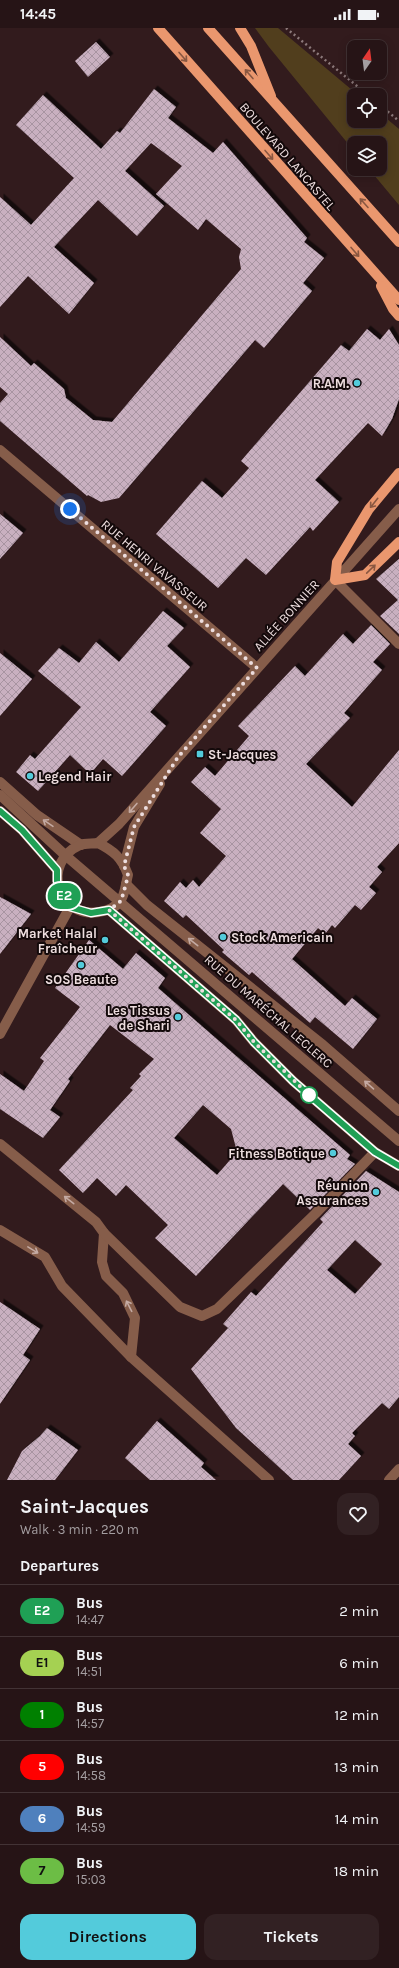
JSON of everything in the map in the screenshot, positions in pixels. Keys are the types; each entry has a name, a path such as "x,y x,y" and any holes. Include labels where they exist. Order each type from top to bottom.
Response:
{"main road":[{"name":"BOULEVARD LANCASTEL","path":"158,28 374,274 399,300"},
{"path":"208,28 274,104 399,242"},
{"path":"240,28 251,46 274,104"},
{"path":"374,274 393,309 399,316"},
{"path":"399,473 369,509 337,562 335,580 365,575 399,542"}],"street":[{"name":"RUE HENRI VAVASSEUR","path":"0,450 257,668"},
{"name":"ALLÉE BONNIER","path":"98,843 119,824 399,509"},
{"path":"335,580 399,644"},
{"name":"ALLÉE BONNIER","path":"124,866 134,827 178,757"},
{"path":"0,782 37,815 81,845"},
{"name":"RUE DU MARÉCHAL LECLERC","path":"0,795 65,855 121,901 399,1140"},
{"path":"0,811 22,830 57,870"},
{"path":"98,843 112,850 119,856 128,875 121,901 109,910 91,913 70,907 60,891 57,881 57,870 65,855 81,845 98,843"},
{"name":"RUE DU MARÉCHAL LECLERC","path":"126,884 147,905 323,1045 399,1111"},
{"path":"0,1034 70,907"},
{"path":"109,910 236,1020 254,1042 293,1081 375,1152 399,1166"},
{"path":"0,1144 96,1222 104,1233 180,1307 202,1316 217,1309 315,1214 375,1152"},
{"path":"0,1230 45,1257 62,1286 131,1357 269,1480"},
{"path":"104,1233 102,1262 106,1276 123,1293 135,1318 131,1357"},
{"path":"389,1480 399,1469"}],"path":[{"path":"286,28 359,88"},
{"path":"387,111 399,121"}],"shaded area":[{"path":"255,28 278,28 350,88 347,88 347,128 387,128 387,119 399,129 399,205 375,176 387,176 387,136 347,136 347,142"}],"building":[{"path":"96,42 110,57 88,77 75,61"},
{"path":"154,89 176,107 168,118 213,153 223,142 307,238 304,242 324,258 303,283 312,291 264,348 255,340 119,498 101,502 88,495 87,496 0,421 0,403 8,394 0,387 0,337 31,366 34,363 64,389 66,398 93,420 112,422 241,269 239,257 241,249 206,219 198,230 156,194 182,166 151,143 125,171 164,206 137,236 98,200 54,247 94,283 69,314 28,276 0,307 0,197 31,225 74,178 16,125 43,95 101,149 117,131 120,133"},
{"path":"367,329 380,340 389,329 399,345 399,399 392,419 382,436 368,423 315,480 339,502 313,531 310,527 266,575 246,558 218,588 156,534 202,481 222,498 249,468 241,461 341,345 349,351"},
{"path":"0,514 23,533 0,559"},
{"path":"399,559 399,634 380,616 398,600 376,579"},
{"path":"163,611 184,628 167,646 190,667 150,712 166,726 122,776 103,759 90,774 70,755 38,791 16,772 30,755 35,759 81,707 38,671 59,648 79,663 96,642 119,662"},
{"path":"371,625 390,644 373,662 382,670 344,713 350,718 306,764 352,807 399,750 399,843 377,867 382,872 369,887 376,893 361,910 355,905 335,928 332,925 325,934 318,928 292,959 345,1006 352,998 377,1019 353,1049 315,1017 310,1023 252,972 249,975 222,952 224,950 186,915 183,918 164,901 180,882 186,888 193,880 199,887 226,856 200,833 221,809 191,782 205,767 215,776 249,736 238,726 295,666 305,676 343,634 353,644"},
{"path":"0,653 32,679 0,716"},
{"path":"0,897 31,914 0,954"},
{"path":"89,940 123,969 136,953 165,978 158,988 350,1155 347,1159 355,1164 310,1210 283,1184 196,1276 155,1238 168,1225 126,1185 116,1196 97,1178 83,1193 59,1170 133,1090 130,1088 141,1076 139,1074 154,1059 110,1025 68,1079 70,1081 50,1110 60,1117 43,1138 0,1109 0,1074 24,1091 44,1061 40,1058 80,1007 55,988","holes":["203,1105 231,1129 237,1152 217,1175 174,1138"]},
{"path":"366,1171 399,1192 399,1397 389,1409 382,1403 352,1433 355,1436 348,1444 361,1456 339,1480 293,1480 236,1428 191,1369 228,1328 223,1324 251,1292 256,1296 323,1222 320,1219","holes":["355,1240 382,1264 355,1294 327,1270"]},
{"path":"0,1302 40,1329 23,1355 30,1360 0,1404"},
{"path":"157,1421 204,1463 201,1467 216,1480 150,1480 125,1458"},
{"path":"47,1428 78,1450 55,1480 7,1480 22,1451"}],"bus line":[{"name":"E2","path":"0,811 22,830 57,870 57,881 60,891 70,907 91,913 109,910 236,1020 254,1042 293,1081 375,1152 399,1166"}],"place":[{"name":"R.A.M.","path":"357,383"},
{"name":"St-Jacques","path":"200,754"},
{"name":"Legend Hair","path":"30,776"},
{"name":"Stock Americain","path":"223,937"},
{"name":"Market Halal Fraîcheur","path":"105,940"},
{"name":"SOS Beaute","path":"81,965"},
{"name":"Les Tissus de Shari","path":"178,1017"},
{"name":"Fitness Botique","path":"333,1153"},
{"name":"Réunion Assurances","path":"376,1192"}],"route":[{"path":"70,509 257,668 178,757 134,827 124,866 128,875 121,901 109,910 236,1020 254,1042 309,1095"}]}
